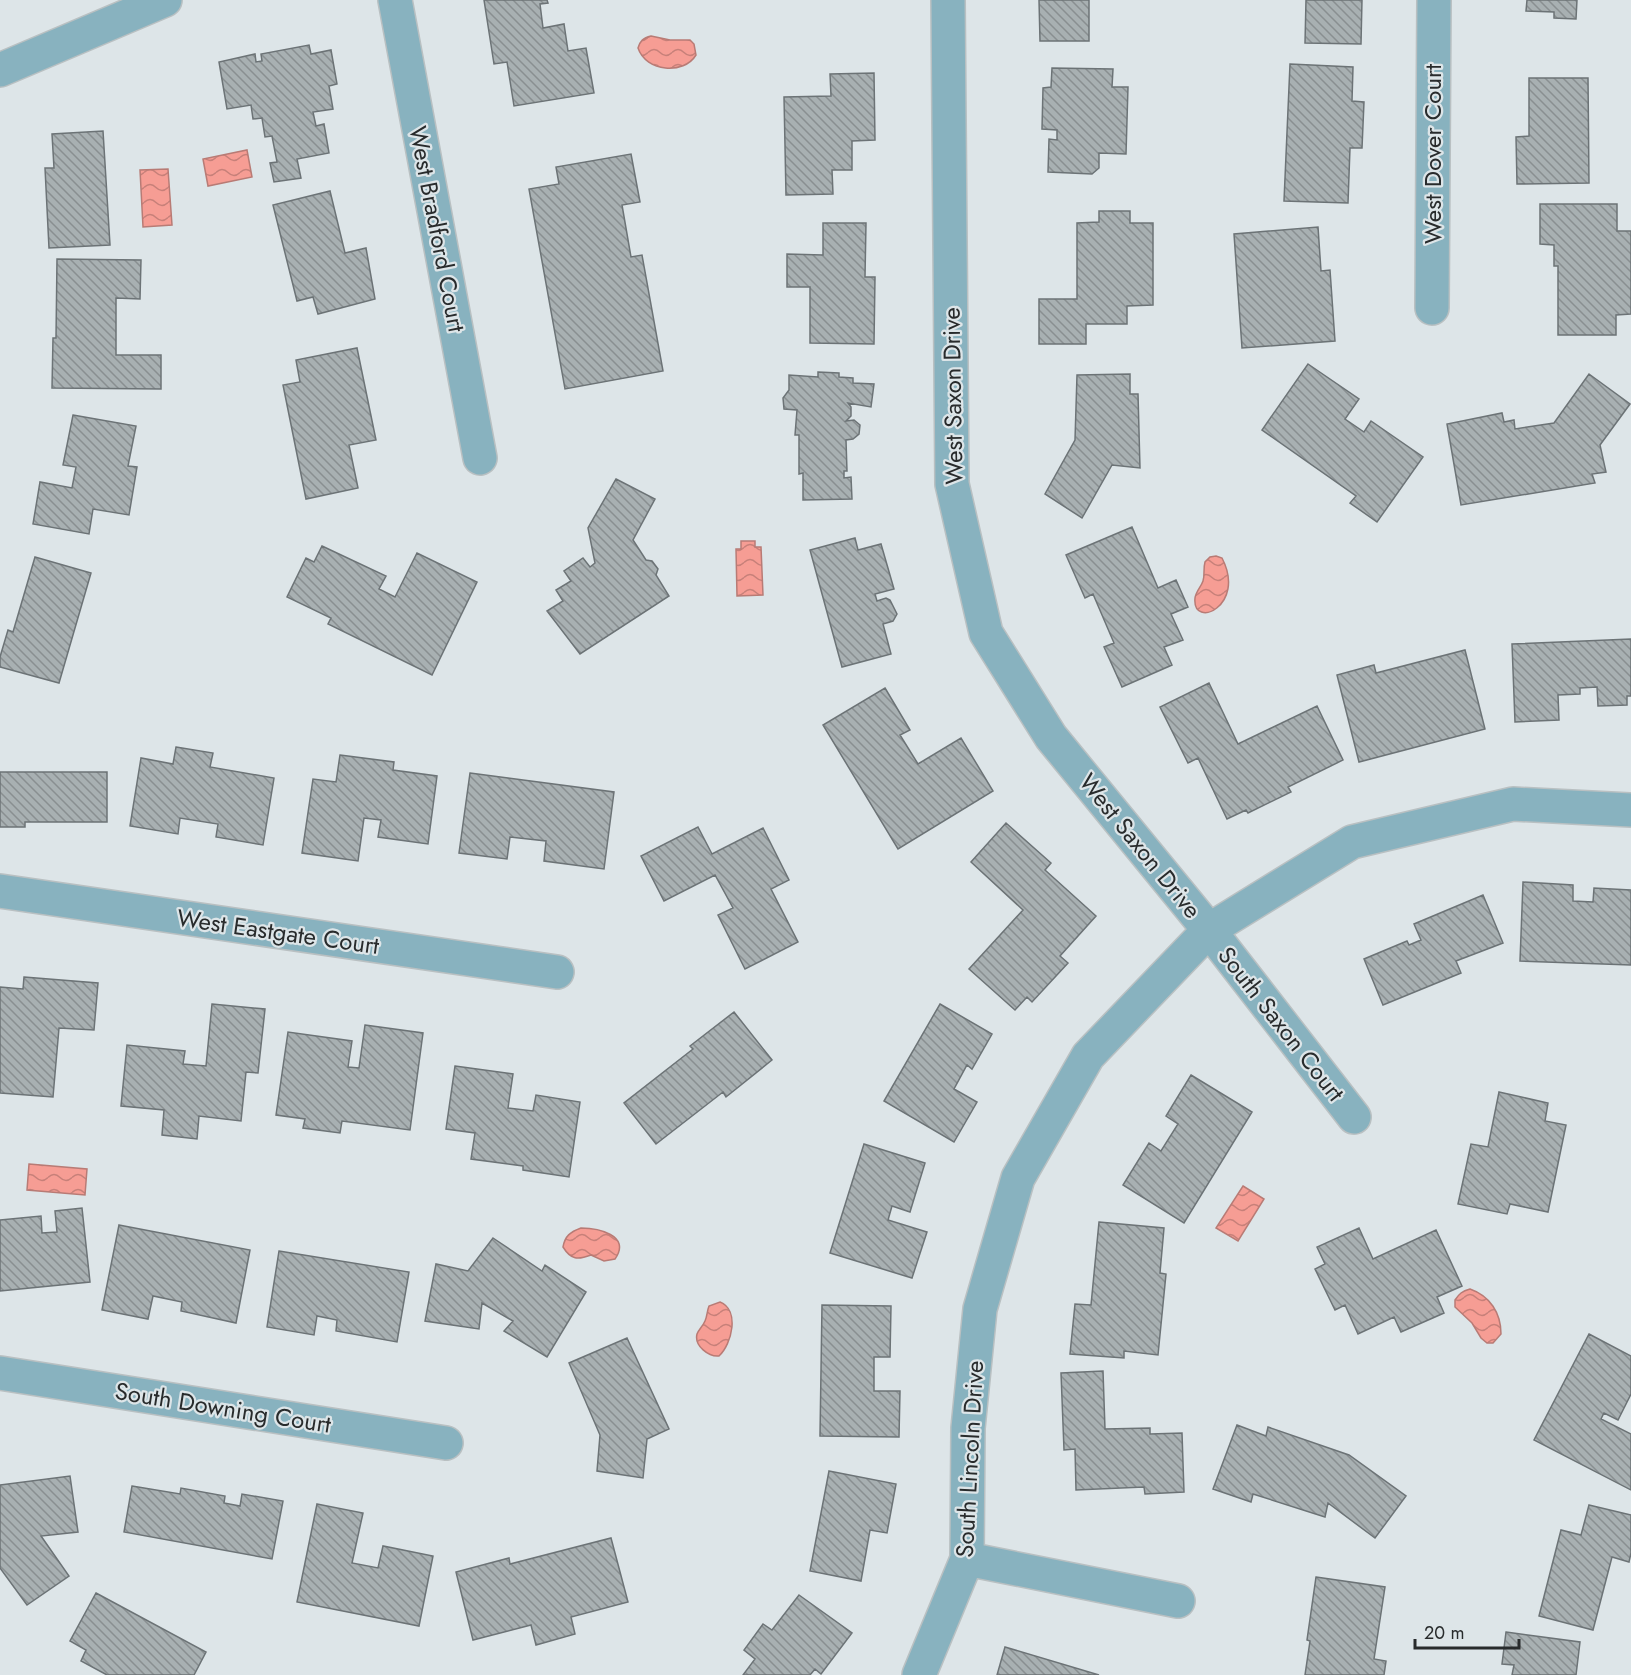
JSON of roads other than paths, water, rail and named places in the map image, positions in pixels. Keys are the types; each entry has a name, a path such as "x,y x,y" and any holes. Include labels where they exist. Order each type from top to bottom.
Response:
{"street":[{"path":"0,70 165,0"},
{"name":"West Bradford Court","path":"395,0 480,458"},
{"name":"West Saxon Drive","path":"948,0 952,484 986,633 1051,737 1209,930"},
{"name":"West Dover Court","path":"1432,308 1434,0"},
{"name":"South Lincoln Drive","path":"919,1675 968,1559 968,1428 980,1309 1018,1178 1088,1056 1209,930 1352,842 1513,804 1631,810"},
{"name":"West Eastgate Court","path":"0,891 557,972"},
{"name":"South Saxon Court","path":"1209,930 1354,1117"},
{"name":"South Downing Court","path":"0,1374 446,1443"},
{"path":"968,1559 1178,1600"}],"water":[{"path":"651,36 670,40 690,40 694,44 696,55 683,66 666,68 657,66 642,56 638,48 642,40"},
{"path":"247,150 252,177 208,186 203,159"},
{"path":"168,169 172,225 143,227 140,170"},
{"path":"741,541 755,541 755,547 761,547 763,595 737,596 736,549 741,549"},
{"path":"1210,557 1222,558 1228,575 1228,589 1224,600 1217,608 1209,612 1201,612 1196,607 1195,598 1203,581 1205,562"},
{"path":"29,1164 87,1169 85,1195 27,1190"},
{"path":"1243,1186 1264,1199 1238,1241 1216,1228"},
{"path":"581,1228 603,1231 616,1239 619,1251 615,1259 604,1261 591,1255 582,1258 572,1257 563,1247 565,1240 571,1233"},
{"path":"1470,1289 1489,1301 1499,1319 1501,1334 1493,1343 1487,1343 1481,1338 1472,1323 1455,1307 1455,1300 1458,1296"},
{"path":"720,1302 730,1312 732,1328 724,1351 719,1356 715,1356 707,1353 700,1346 697,1334 705,1321 709,1306"}]}
